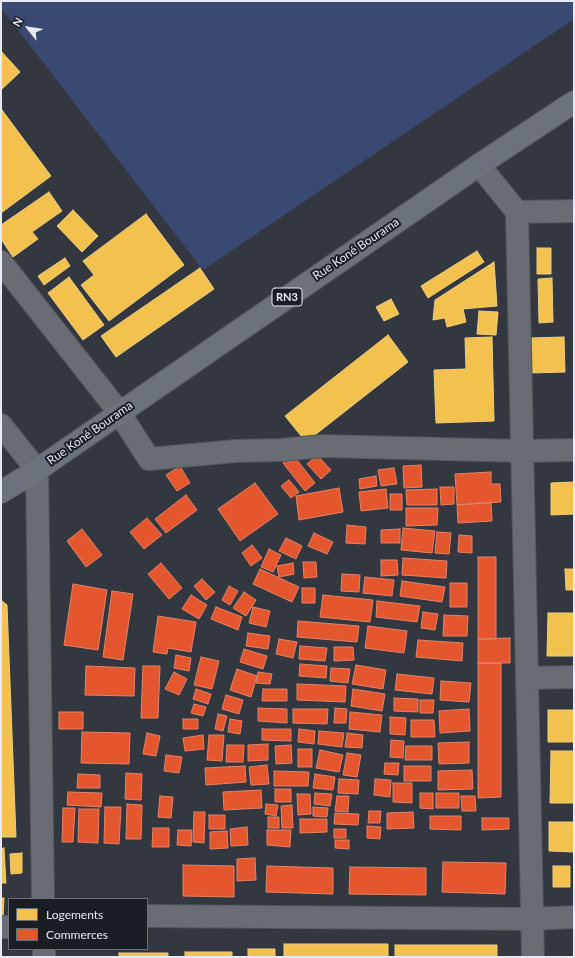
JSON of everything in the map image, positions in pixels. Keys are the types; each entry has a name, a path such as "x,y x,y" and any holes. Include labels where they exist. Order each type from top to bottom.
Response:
{"highway":[{"name":"Rue Koné Bourama","path":"1,492 37,470 479,165 574,102"}],"street":[{"path":"479,165 517,212 533,957"},
{"path":"517,212 574,211"},
{"path":"1,262 119,412 149,459 236,451 280,450 322,446 522,451 574,450"},
{"path":"1,424 37,470 43,898"},
{"path":"527,678 574,677"},
{"path":"148,916 532,919 574,917"}],"shaded area":[{"path":"1,1 574,1 574,19 203,270 1,8"}],"building: Logements":[{"path":"1,51 20,72 1,90"},
{"path":"2,110 51,176 1,213 1,111"},
{"path":"49,192 62,211 32,232 38,239 13,257 1,239 1,225"},
{"path":"73,210 98,236 82,252 57,226"},
{"path":"146,214 184,265 109,321 81,285 94,275 83,261"},
{"path":"537,248 551,248 551,274 537,274"},
{"path":"477,251 484,262 428,298 421,286"},
{"path":"65,258 70,266 44,285 38,276"},
{"path":"494,262 497,306 463,309 466,322 447,327 445,318 433,320 435,300"},
{"path":"200,268 214,289 116,357 101,336"},
{"path":"69,277 104,325 83,340 48,293"},
{"path":"552,278 553,322 539,323 538,279"},
{"path":"391,299 399,314 384,321 376,307"},
{"path":"479,311 498,312 496,335 477,334"},
{"path":"388,335 408,362 306,442 285,416"},
{"path":"492,337 494,421 436,423 434,370 466,369 465,338"},
{"path":"564,337 565,372 531,373 530,338"},
{"path":"574,482 574,514 551,515 551,483"},
{"path":"565,569 574,569 574,590 566,590"},
{"path":"1,600 7,605 16,837 1,837"},
{"path":"548,613 574,613 574,656 547,656"},
{"path":"548,710 574,710 574,742 548,742"},
{"path":"551,751 574,751 574,803 550,803"},
{"path":"549,822 574,822 574,852 549,851"},
{"path":"4,848 6,883 1,883 1,849"},
{"path":"22,853 22,873 11,874 10,854"},
{"path":"553,866 570,866 570,887 553,887"},
{"path":"1,898 4,898 3,918 1,918"},
{"path":"284,944 388,944 388,957 284,957"},
{"path":"395,945 497,945 497,957 395,957"},
{"path":"248,949 275,949 275,957 248,957"},
{"path":"185,952 232,952 232,957 185,957"},
{"path":"119,953 168,953 168,957 119,957"}],"building: Commerces":[{"path":"293,455 315,483 305,491 283,463"},
{"path":"317,455 331,470 321,479 307,464"},
{"path":"421,465 422,487 404,488 403,466"},
{"path":"180,466 190,483 177,491 166,475"},
{"path":"394,468 397,484 381,486 378,470"},
{"path":"491,472 491,484 500,484 501,502 457,505 455,474"},
{"path":"376,476 377,486 360,489 359,479"},
{"path":"289,480 299,492 291,498 281,486"},
{"path":"255,483 278,514 240,541 218,509"},
{"path":"440,487 454,487 454,504 441,505"},
{"path":"339,488 343,512 299,520 296,496"},
{"path":"386,489 388,508 361,511 359,492"},
{"path":"437,489 437,505 407,505 406,490"},
{"path":"390,494 402,494 402,510 390,510"},
{"path":"186,495 197,510 166,533 155,519"},
{"path":"491,502 492,521 458,523 457,505"},
{"path":"406,508 438,508 437,525 406,526"},
{"path":"147,518 162,535 144,549 130,532"},
{"path":"347,525 366,527 365,544 346,543"},
{"path":"403,528 435,531 432,553 401,550"},
{"path":"82,529 102,555 86,567 67,541"},
{"path":"400,529 400,543 381,543 381,530"},
{"path":"437,532 451,533 449,554 435,553"},
{"path":"314,533 333,542 327,554 308,546"},
{"path":"459,535 472,536 472,553 458,552"},
{"path":"286,538 302,546 296,559 279,551"},
{"path":"252,545 262,558 251,566 242,553"},
{"path":"269,549 281,555 273,572 261,567"},
{"path":"478,557 496,557 496,639 478,639"},
{"path":"403,558 447,561 446,578 402,575"},
{"path":"381,560 397,560 398,575 381,576"},
{"path":"303,562 316,562 317,577 304,578"},
{"path":"161,563 182,588 169,599 148,574"},
{"path":"293,563 294,574 279,577 277,566"},
{"path":"260,569 299,587 292,602 253,584"},
{"path":"342,574 360,575 359,592 341,591"},
{"path":"365,577 394,580 392,596 363,593"},
{"path":"202,579 215,592 206,600 194,586"},
{"path":"402,581 445,587 442,602 400,596"},
{"path":"450,583 467,583 467,607 450,607"},
{"path":"73,584 107,590 98,650 64,645"},
{"path":"229,586 238,591 230,605 222,600"},
{"path":"302,588 315,588 315,603 302,603"},
{"path":"112,591 133,594 123,660 103,657"},
{"path":"244,592 256,600 246,616 233,608"},
{"path":"191,595 207,605 199,619 182,609"},
{"path":"323,595 373,600 370,622 320,617"},
{"path":"377,601 420,606 417,622 376,617"},
{"path":"216,607 242,617 238,630 211,619"},
{"path":"253,607 270,611 266,627 249,623"},
{"path":"423,612 438,614 435,630 421,628"},
{"path":"444,615 468,616 467,636 443,636"},
{"path":"158,616 196,622 191,652 168,648 167,654 153,652"},
{"path":"298,621 359,626 357,642 297,637"},
{"path":"368,626 407,631 404,653 365,648"},
{"path":"248,633 270,636 268,649 246,646"},
{"path":"510,638 510,663 478,663 478,639"},
{"path":"279,639 297,642 293,658 276,654"},
{"path":"418,640 463,643 462,661 416,657"},
{"path":"300,646 327,648 325,661 299,659"},
{"path":"334,647 353,647 354,660 334,661"},
{"path":"244,649 267,656 263,669 240,662"},
{"path":"176,655 191,658 189,671 174,668"},
{"path":"201,657 219,661 212,689 194,685"},
{"path":"478,663 501,663 501,797 478,798"},
{"path":"300,664 327,666 326,678 299,676"},
{"path":"356,665 386,670 383,689 352,684"},
{"path":"86,666 135,668 134,696 85,695"},
{"path":"143,666 160,666 158,718 141,718"},
{"path":"331,668 350,669 348,683 330,681"},
{"path":"237,669 257,676 251,697 230,690"},
{"path":"174,672 187,679 179,695 165,689"},
{"path":"258,672 272,674 270,684 256,683"},
{"path":"397,674 434,678 432,694 395,690"},
{"path":"441,681 471,683 469,702 440,700"},
{"path":"297,684 346,686 345,702 297,700"},
{"path":"196,689 211,694 208,704 193,699"},
{"path":"263,689 287,689 287,701 262,701"},
{"path":"353,689 385,694 382,711 351,706"},
{"path":"226,695 243,700 239,714 222,709"},
{"path":"394,698 418,699 418,712 394,711"},
{"path":"420,700 434,700 433,713 420,713"},
{"path":"194,704 206,707 203,716 191,713"},
{"path":"258,708 287,709 287,723 258,721"},
{"path":"335,708 347,709 346,723 334,723"},
{"path":"293,709 328,709 327,724 293,723"},
{"path":"469,709 470,731 440,733 439,711"},
{"path":"59,712 83,712 83,729 59,729"},
{"path":"350,712 382,715 380,732 349,729"},
{"path":"218,714 227,716 223,731 215,729"},
{"path":"390,717 406,718 405,735 390,734"},
{"path":"183,719 198,719 198,729 183,729"},
{"path":"230,719 242,721 240,734 228,732"},
{"path":"411,720 434,720 435,737 411,737"},
{"path":"262,729 291,729 291,741 262,740"},
{"path":"299,729 315,731 314,744 298,742"},
{"path":"319,731 344,733 342,747 318,744"},
{"path":"82,732 130,733 129,764 81,763"},
{"path":"147,733 160,736 156,756 143,754"},
{"path":"347,733 363,735 362,748 345,747"},
{"path":"203,735 204,749 185,751 183,738"},
{"path":"209,735 224,735 222,761 207,760"},
{"path":"391,740 404,741 403,758 390,757"},
{"path":"469,742 469,763 439,764 438,743"},
{"path":"268,744 268,760 248,761 248,745"},
{"path":"227,745 244,745 243,762 226,762"},
{"path":"291,745 292,763 276,764 275,746"},
{"path":"406,746 432,746 432,760 405,760"},
{"path":"298,749 312,749 312,767 298,767"},
{"path":"320,750 343,755 339,772 316,768"},
{"path":"347,753 361,755 357,777 343,775"},
{"path":"166,755 182,757 179,773 164,771"},
{"path":"385,763 399,763 398,775 384,774"},
{"path":"267,765 269,784 251,785 249,767"},
{"path":"245,766 246,782 206,785 205,768"},
{"path":"404,766 431,766 431,781 404,781"},
{"path":"472,770 473,789 438,790 438,771"},
{"path":"274,771 309,772 308,786 274,786"},
{"path":"126,773 142,774 141,800 125,799"},
{"path":"78,774 100,775 100,788 77,788"},
{"path":"315,774 335,777 333,790 313,788"},
{"path":"339,779 359,780 358,794 338,793"},
{"path":"375,779 391,780 390,797 374,795"},
{"path":"393,783 412,783 412,803 393,802"},
{"path":"275,789 291,789 291,802 275,802"},
{"path":"261,790 262,808 224,810 223,792"},
{"path":"68,792 102,793 101,807 67,805"},
{"path":"315,793 332,794 330,806 314,804"},
{"path":"420,793 433,793 433,809 420,808"},
{"path":"436,793 459,793 459,808 436,808"},
{"path":"297,794 310,794 311,814 298,815"},
{"path":"160,796 173,797 171,818 158,817"},
{"path":"337,796 349,796 348,812 335,811"},
{"path":"461,796 475,796 476,811 462,811"},
{"path":"127,804 142,805 141,839 126,839"},
{"path":"266,804 278,805 276,816 265,814"},
{"path":"292,805 293,828 282,828 281,806"},
{"path":"105,807 121,807 119,844 104,843"},
{"path":"313,807 328,808 327,817 313,816"},
{"path":"63,808 75,808 73,842 62,842"},
{"path":"79,809 99,809 98,843 78,842"},
{"path":"369,811 381,811 380,823 368,823"},
{"path":"194,812 205,812 204,843 193,842"},
{"path":"413,812 414,828 387,829 387,813"},
{"path":"335,813 359,814 358,825 334,824"},
{"path":"209,815 225,815 225,829 209,829"},
{"path":"430,816 461,816 461,830 430,829"},
{"path":"268,817 279,817 279,828 268,828"},
{"path":"482,818 509,818 509,829 482,830"},
{"path":"300,819 327,819 327,832 300,833"},
{"path":"367,826 381,827 380,839 367,838"},
{"path":"247,827 248,845 231,846 230,829"},
{"path":"153,828 169,828 169,847 152,847"},
{"path":"334,829 346,829 346,838 334,838"},
{"path":"178,830 192,830 191,846 177,845"},
{"path":"267,830 291,830 290,847 267,845"},
{"path":"227,831 228,848 210,849 210,832"},
{"path":"335,840 349,840 349,849 335,848"},
{"path":"255,858 256,880 237,881 237,859"},
{"path":"443,862 506,863 505,894 442,892"},
{"path":"183,865 234,866 234,897 183,896"},
{"path":"267,866 333,868 333,894 266,892"},
{"path":"350,867 426,868 426,895 349,894"}]}
